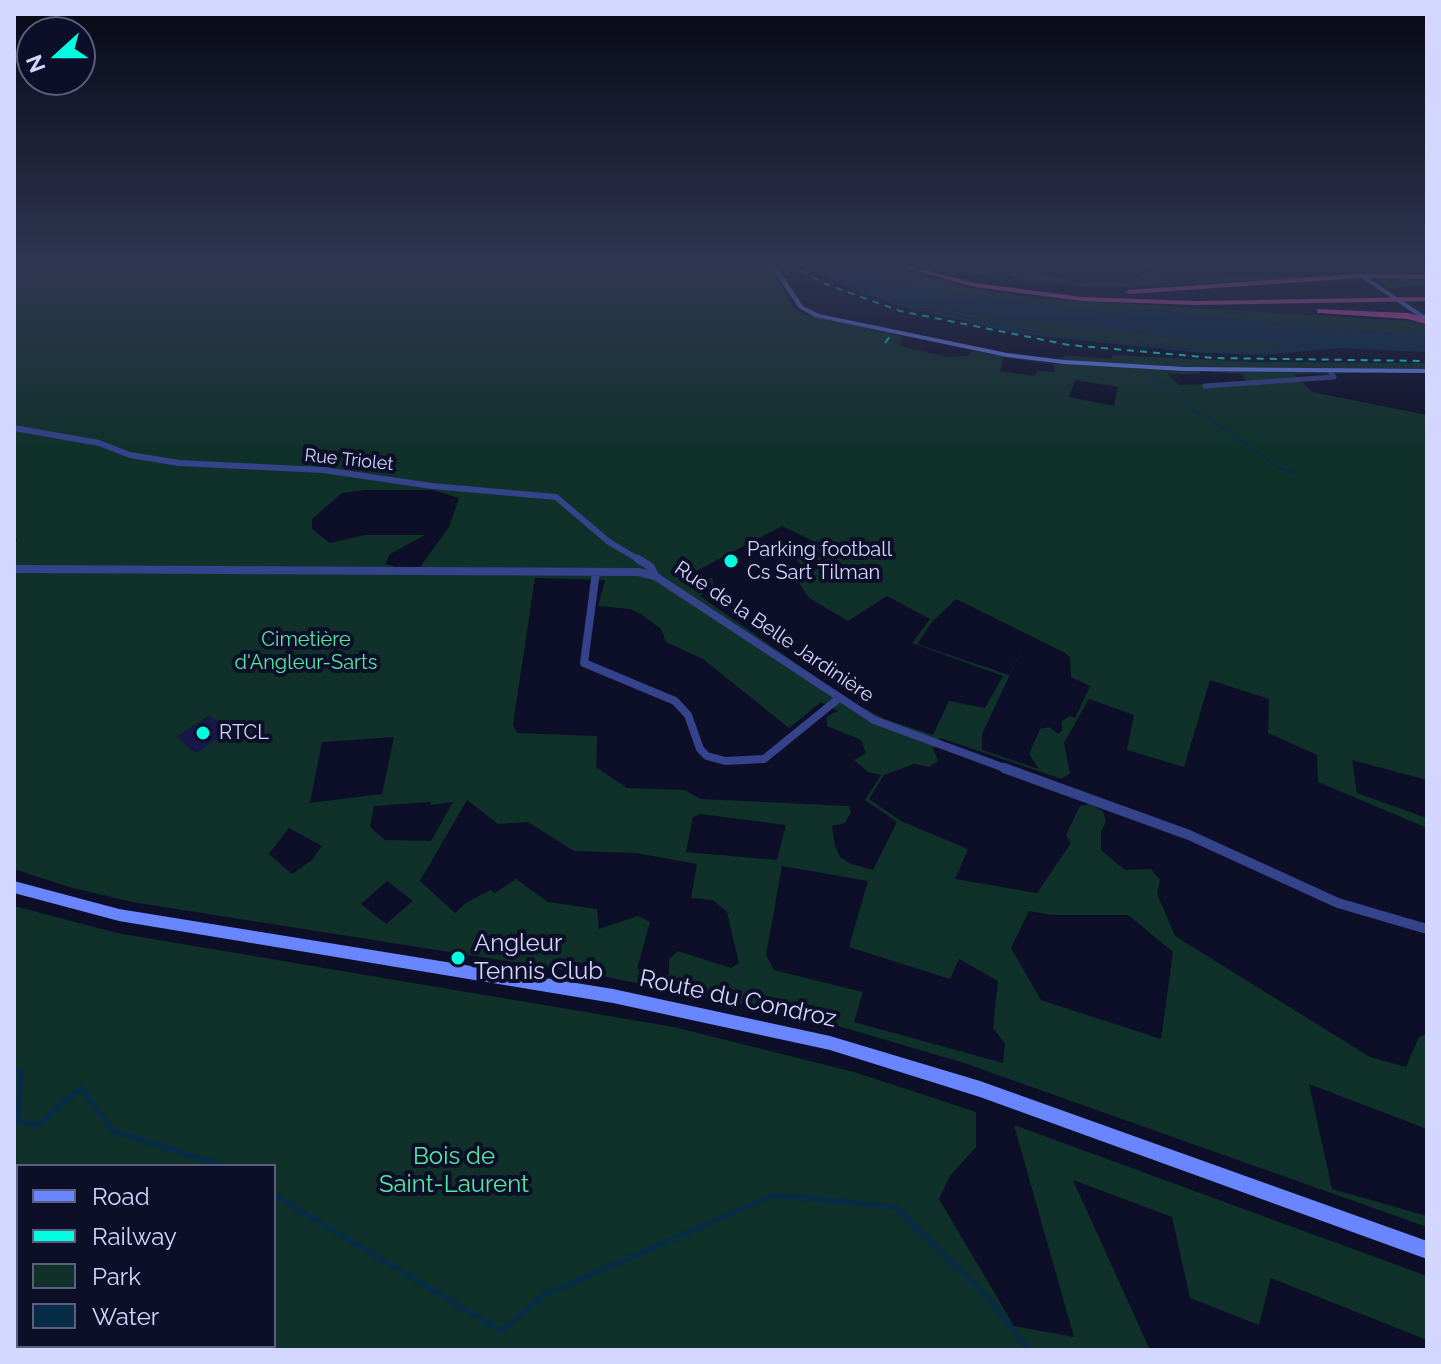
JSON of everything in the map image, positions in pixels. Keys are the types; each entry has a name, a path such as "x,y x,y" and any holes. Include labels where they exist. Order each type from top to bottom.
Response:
{"main road":[{"path":"876,329 943,343 1064,362 1330,372 1427,371"},
{"name":"Route du Condroz","path":"14,887 119,915 613,996 819,1040 980,1089 1427,1250"}],"street":[{"path":"1205,386 1334,377 1330,372"},
{"name":"Rue Triolet","path":"14,428 99,443 130,455 179,463 314,469 432,486 556,497 609,542 651,567 655,576"},
{"name":"Rue de la Belle Jardinière","path":"14,569 596,572 655,576 874,720 1189,835 1338,903 1427,929"},
{"path":"596,572 584,663 675,701 688,715 700,749 707,756 725,761 764,759 838,699"}],"green space":[{"name":"Cimetière d'Angleur-Sarts","path":"14,329 868,329 905,337 902,337 899,346 947,357 967,356 972,351 1055,364 1065,355 1111,359 1112,355 1253,362 1427,363 1427,372 1294,374 1312,392 1427,415 1427,780 1352,760 1357,793 1427,818 1427,828 1318,782 1317,755 1268,733 1269,699 1210,680 1184,767 1127,750 1134,715 1089,699 1064,743 1070,773 1062,779 940,738 933,749 938,761 929,767 914,764 884,775 869,799 901,821 968,849 955,879 1037,893 1071,843 1066,835 1080,806 1089,804 1103,811 1106,822 1101,831 1101,850 1125,870 1151,869 1160,880 1157,894 1175,936 1370,1057 1406,1067 1419,1037 1427,1034 1427,1129 1309,1084 1332,1189 1427,1216 1427,1227 964,1063 811,1018 602,976 132,902 69,887 14,869 14,544 17,540 14,535","holes":["1004,357 1054,365 1055,372 1037,371 1035,376 1000,371","1200,371 1241,374 1247,382 1179,385 1168,374 1200,374","1075,380 1118,387 1114,406 1069,397","433,490 459,498 449,527 420,567 385,564 390,554 425,535 365,535 330,543 312,529 312,519 342,493","782,526 813,541 791,556 800,563 802,572 799,583 809,598 848,621 887,596 930,619 912,643 1003,676 985,708 949,701 933,735 885,719 850,701 700,596 714,586 712,578 685,577","535,578 605,580 598,606 630,609 641,614 661,629 666,642 703,659 789,728 821,702 838,711 827,716 827,726 861,740 866,753 854,760 868,772 881,775 865,800 897,822 873,870 851,864 840,857 835,846 832,826 845,823 851,812 849,806 701,799 684,790 627,788 596,767 597,736 517,733 513,724","956,599 1065,653 1070,657 1071,677 1090,686 1075,718 1070,716 1062,721 1062,731 1058,734 1049,727 1040,729 1029,754 1039,769 982,750 982,734 1024,645 1009,675 917,644 933,621","209,716 228,730 198,752 190,749 178,736","394,737 382,794 310,803 322,742","467,800 498,824 528,822 574,851 636,853 697,864 691,898 713,900 727,912 739,963 731,968 678,951 669,959 669,975 637,969 650,922 638,916 599,929 597,909 548,902 516,879 495,893 490,890 466,903 455,913 420,881","453,802 431,841 385,840 370,827 374,806","700,814 786,825 777,860 686,852 693,817","289,828 322,846 312,860 292,874 269,854","782,866 868,881 849,947 950,979 959,959 998,981 993,1028 1005,1044 1003,1063 854,1022 863,992 774,970 766,955","387,881 413,901 386,924 361,904","1029,911 1052,915 1128,915 1173,952 1161,1039 1041,1000 1011,948"]},
{"path":"1022,329 1107,329 1169,337 1297,345 1253,351 1204,350 1052,335"},
{"path":"1325,329 1426,329 1427,334"},
{"name":"Bois de Saint-Laurent","path":"14,906 117,933 674,1027 854,1072 976,1112 976,1147 950,1176 939,1199 1014,1326 1074,1337 1014,1125 1427,1276 1427,1340 1271,1278 1259,1325 1190,1298 1172,1217 1073,1180 1150,1350 14,1350"}],"water":[{"path":"998,329 1204,350 1253,351 1292,345 1169,337 1107,329 1325,329 1427,334 1427,352 1338,348 1265,355 1201,353 1021,334"}],"building":[{"name":"RTCL","path":"210,716 229,730 198,752 191,750 177,736"}],"waterway":[{"path":"1149,372 1167,388"},
{"path":"1178,396 1191,410 1211,419 1278,467 1297,474"},
{"path":"14,1069 21,1071 18,1122 38,1125 81,1088 113,1131 218,1164"},
{"path":"276,1196 501,1331 544,1295 774,1195 895,1207 989,1299 1029,1350"}],"railway":[{"path":"988,329 1069,345 1214,358 1427,361"},
{"path":"885,343 891,335"}],"place":[{"name":"Parking football Cs Sart Tilman","path":"731,561"},
{"name":"RTCL","path":"203,733"},
{"name":"Angleur Tennis Club","path":"458,958"}]}
